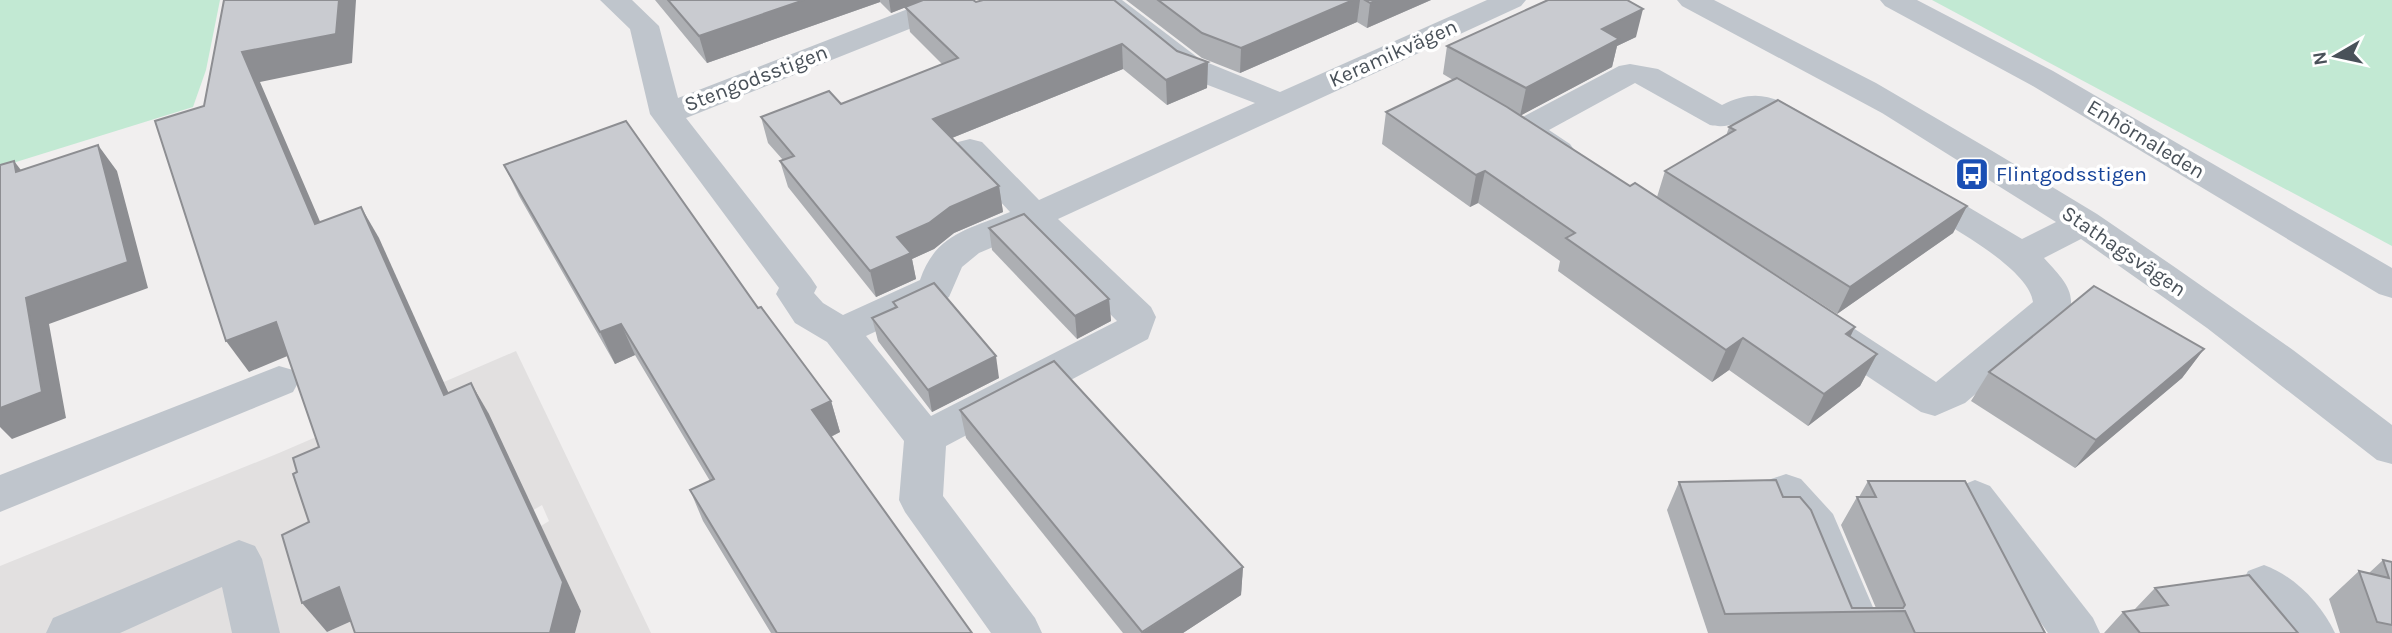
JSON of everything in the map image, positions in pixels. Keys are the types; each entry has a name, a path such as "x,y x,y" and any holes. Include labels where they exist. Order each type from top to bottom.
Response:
{"street":[{"path":"614,0 643,26 666,114"},
{"name":"Stengodsstigen","path":"925,438 841,332 809,313 795,295 798,287 666,114 957,0"},
{"path":"841,332 936,288 945,261 966,244 1034,216 1274,106 1266,96 1190,67 1104,0"},
{"name":"Keramikvägen","path":"1274,106 1511,0"},
{"name":"Stathagsvägen","path":"1692,0 1919,121 2084,222 2217,314 2325,394 2392,448"},
{"name":"Enhörnaleden","path":"1895,0 2042,78 2392,285"},
{"path":"1581,167 1511,125 1630,74 1647,76 1723,118 1749,104 1761,104 1843,150"},
{"path":"970,149 1137,317 1134,329 925,438 921,500 1018,633"},
{"path":"1797,311 1935,401 1951,392 2053,307 2051,291 2021,255 1890,177"},
{"path":"2021,255 2084,222"},
{"path":"0,494 279,381"},
{"path":"1786,491 1817,527 1860,633"},
{"path":"1975,498 2076,633"},
{"path":"70,633 239,559 256,633"},
{"path":"2264,585 2295,613 2311,633"}],"shaded area":[{"path":"516,351 651,633 575,633 581,611 541,526 549,521 542,505 327,632 363,616 369,633 0,633 0,566 279,453"}],"green space":[{"path":"0,0 220,0 206,70 193,107 0,167"},
{"path":"1932,0 2392,0 2392,246"}],"building":[{"path":"224,0 339,0 336,34 242,52 315,224 361,207 444,395 471,383 563,582 550,633 355,633 339,587 302,603 282,535 309,522 293,474 297,472 293,458 319,447 276,322 226,341 155,121 204,106"},
{"path":"668,0 804,0 699,36"},
{"path":"923,0 1114,0 1177,51 1208,62 1166,80 1122,44 933,119 999,186 950,207 929,223 897,237 911,253 870,271 780,161 794,156 761,117 829,91 841,104 958,58 905,7"},
{"path":"1158,0 1353,0 1241,48 1202,33"},
{"path":"1548,0 1627,0 1643,9 1602,29 1619,39 1526,88 1447,46"},
{"path":"1457,78 1630,186 1635,183 1855,327 1846,334 1877,354 1824,394 1743,338 1726,350 1566,238 1575,233 1485,171 1476,175 1386,112"},
{"path":"1778,100 1967,206 1850,287 1665,171 1735,130 1729,127"},
{"path":"626,121 758,308 761,307 831,401 812,410 972,633 777,633 690,490 714,479 621,324 600,332 504,165"},
{"path":"98,145 128,262 26,298 42,392 0,408 0,165 14,161 16,172"},
{"path":"1024,214 1109,299 1075,316 989,228"},
{"path":"934,283 996,356 928,390 872,318 897,307 893,302"},
{"path":"2094,286 2204,349 2096,440 1989,372"},
{"path":"1054,361 1243,567 1142,632 960,410"},
{"path":"1776,480 1783,497 1800,497 1811,510 1852,608 1903,608 1905,605 1857,497 1876,497 1868,481 1965,481 2045,633 1915,633 1905,611 1725,614 1679,482"},
{"path":"2383,560 2392,562 2392,625 2377,622 2359,571 2389,578"},
{"path":"2249,575 2298,633 2140,633 2123,612 2168,605 2155,588"}],"place":[{"name":"Flintgodsstigen","path":"1972,174"}]}
